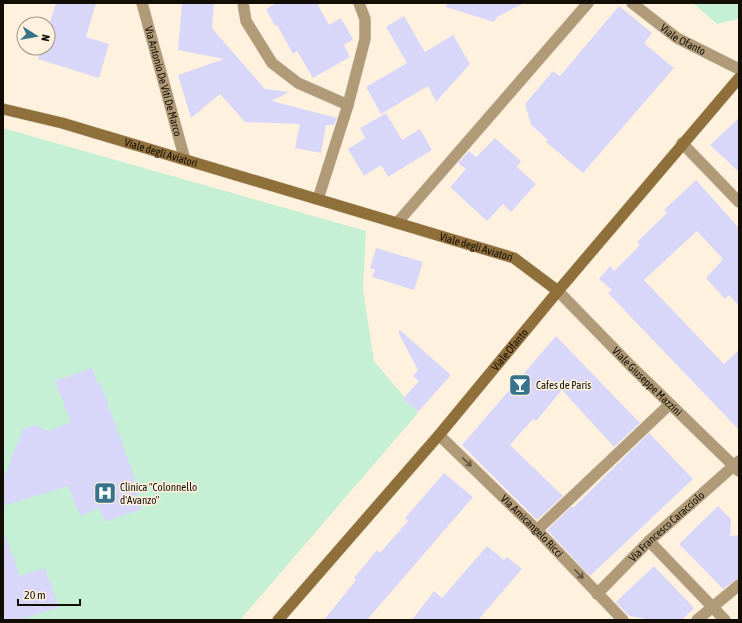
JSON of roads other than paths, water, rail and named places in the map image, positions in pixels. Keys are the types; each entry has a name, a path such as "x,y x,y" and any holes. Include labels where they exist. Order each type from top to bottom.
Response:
{"main road":[{"name":"Viale Ofanto","path":"278,620 439,435 682,143 739,78"},
{"name":"Viale degli Aviatori","path":"3,109 62,123 514,258 558,291"}],"street":[{"name":"Via Antonio De Viti De Marco","path":"142,3 185,160"},
{"path":"243,3 246,21 272,64 298,83 348,105"},
{"path":"318,199 348,105 365,39 364,19 359,3"},
{"path":"396,223 588,3"},
{"name":"Viale Ofanto","path":"632,3 677,38 739,69"},
{"path":"682,143 739,202"},
{"name":"Viale Giuseppe Mazzini","path":"558,291 670,404 738,466"},
{"path":"537,530 670,404"},
{"name":"Via Amicangelo Ricci","path":"439,435 537,530 623,620"},
{"name":"Via Francesco Caracciolo","path":"598,594 649,541 738,466"},
{"path":"649,541 725,620"},
{"path":"697,620 739,585"}],"place":[{"name":"Cafes de Paris","path":"520,385"},
{"name":"Clinica \"Colonnello d'Avanzo\"","path":"105,493"}]}
